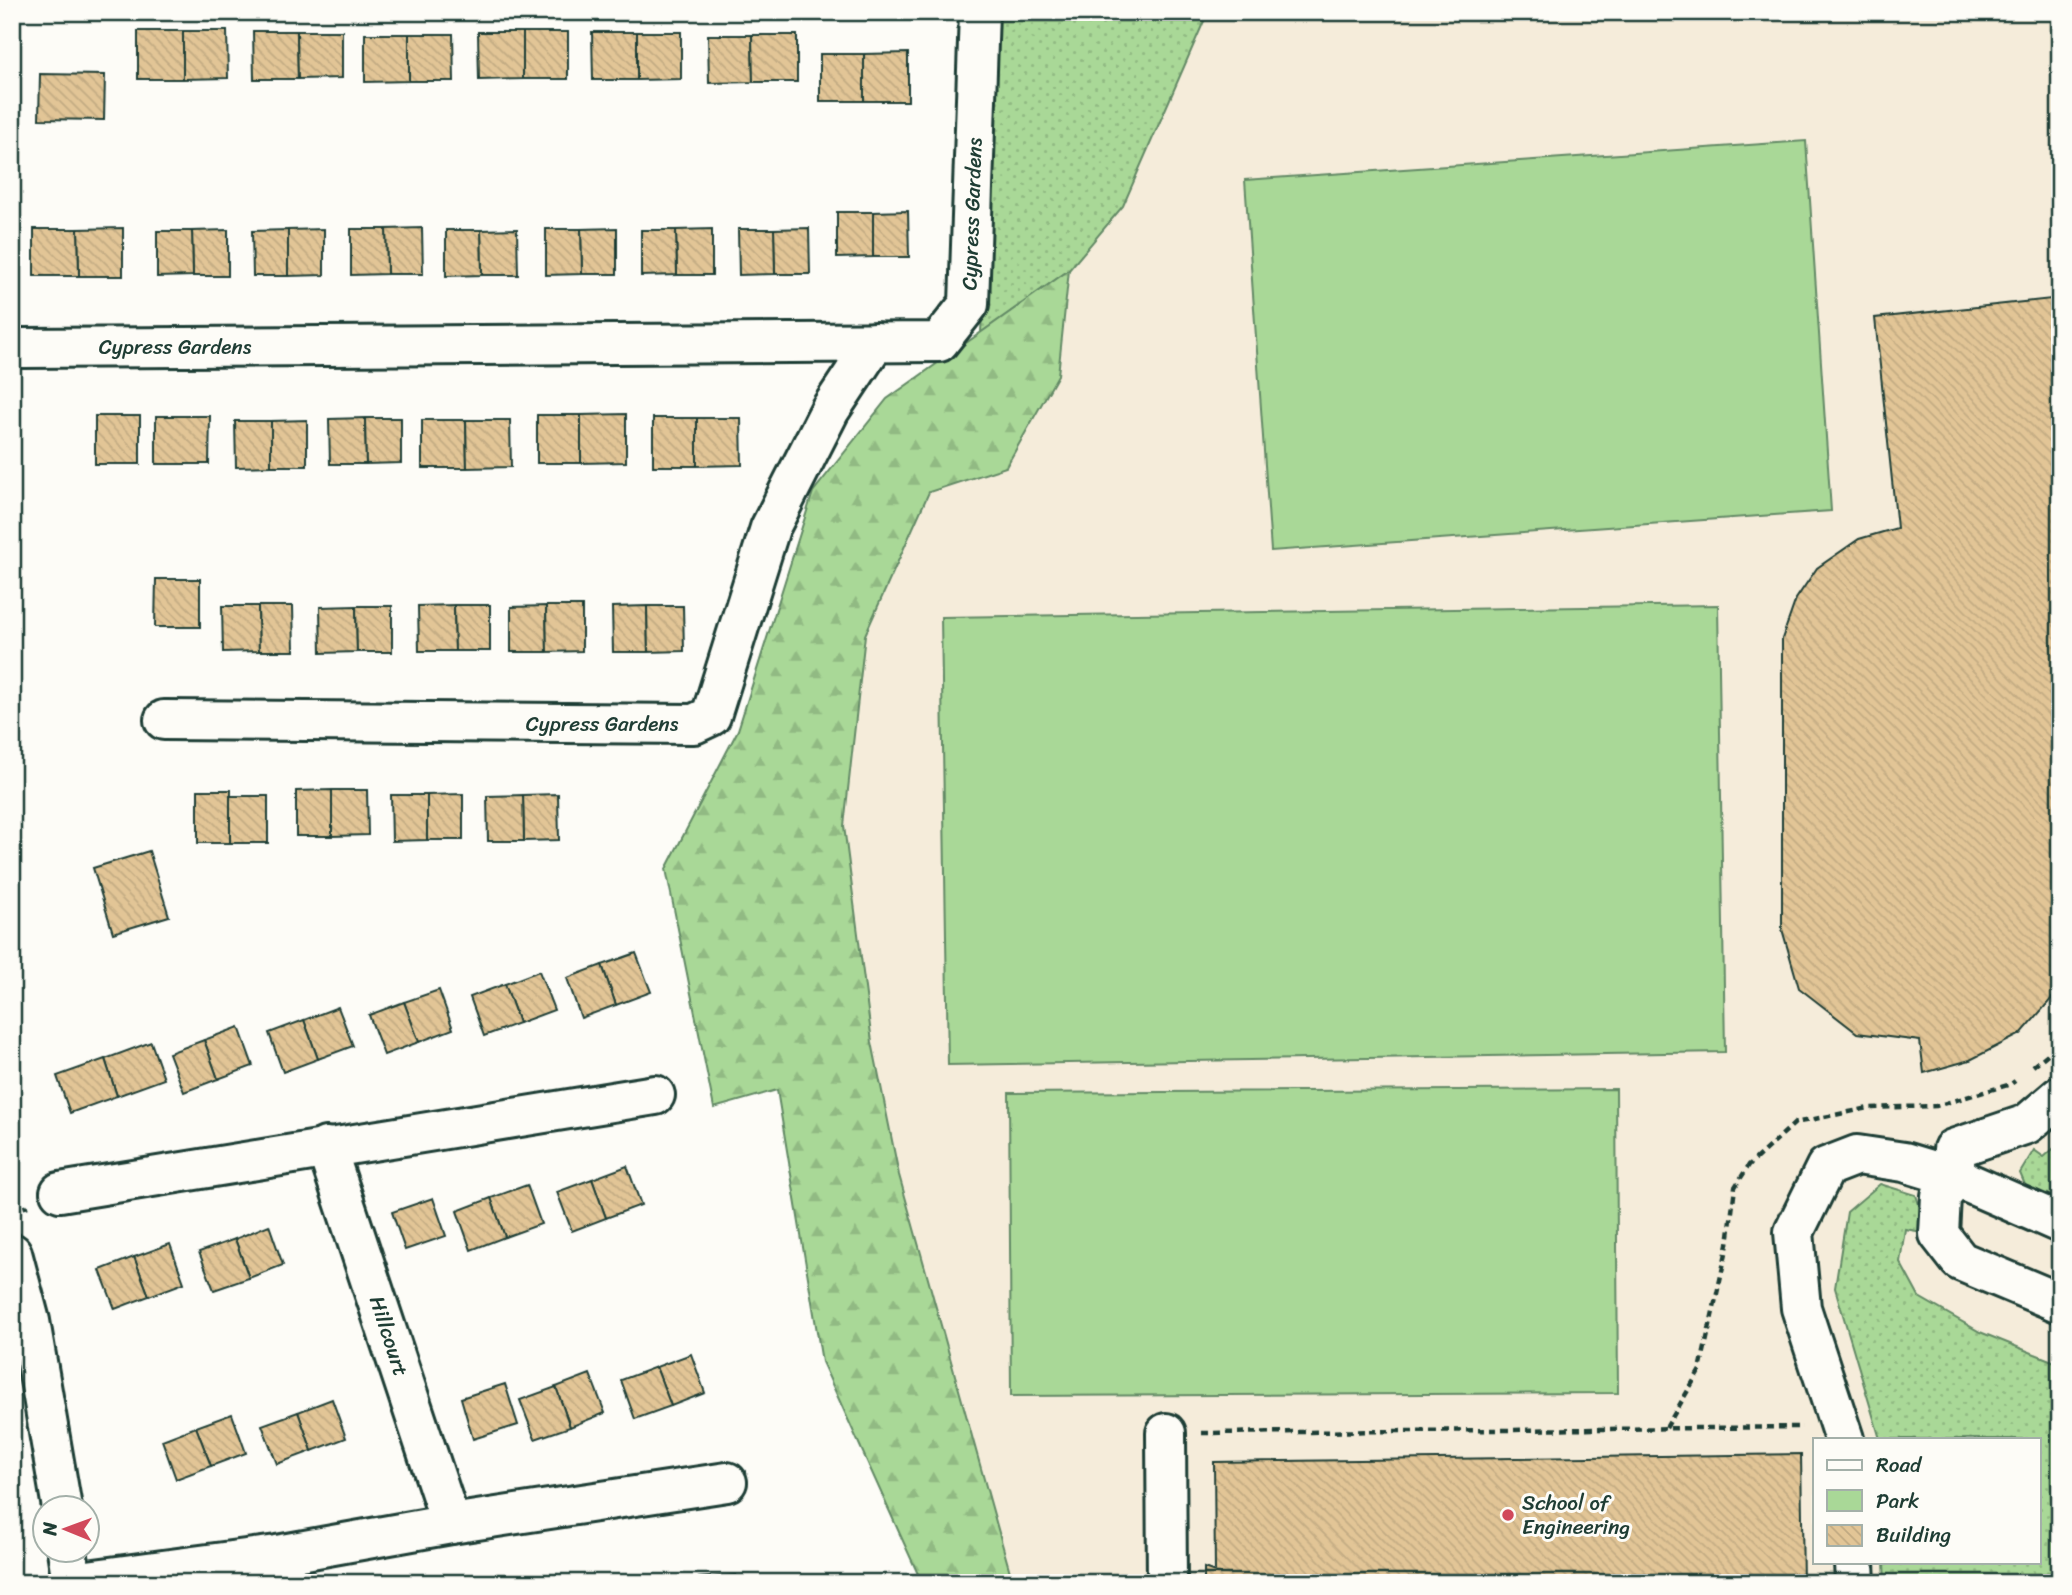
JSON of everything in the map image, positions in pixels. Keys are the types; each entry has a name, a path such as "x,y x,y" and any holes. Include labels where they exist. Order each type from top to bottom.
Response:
{"street":[{"name":"Cypress Gardens","path":"22,348 939,342 969,304 979,12"},
{"name":"Cypress Gardens","path":"164,720 694,724 711,716 770,528 830,410 874,342"},
{"path":"60,1192 655,1095"},
{"path":"2060,1096 2028,1124 1953,1149 1957,1178 1941,1196 1940,1234 1960,1261 2060,1303"},
{"name":"Hillcourt","path":"326,1147 451,1524"},
{"path":"1844,1438 1801,1308 1794,1232 1826,1167 1857,1155 1904,1162 1957,1178 2060,1223"},
{"path":"15,1271 37,1359 60,1494"},
{"path":"1166,1433 1167,1583"},
{"path":"69,1564 72,1582 279,1569 451,1524 727,1482"},
{"path":"1854,1564 1855,1583"}],"path":[{"path":"1166,1433 1802,1427"}],"shaded area":[{"path":"1208,12 2060,12 2060,1583 1013,1583 899,1175 872,1042 844,826 865,635 930,492 1006,466 1057,375 1069,270 1123,206"}],"green space":[{"path":"996,12 1208,12 1123,206 1069,270 981,333"},
{"path":"1806,141 1831,511 1271,551 1245,180"},
{"path":"1069,270 1058,375 1006,467 929,492 865,635 844,826 872,1042 899,1175 1013,1583 922,1583 822,1362 777,1090 714,1108 666,869 738,730 813,492 887,399"},
{"path":"1718,605 1725,1052 948,1065 941,617"},
{"path":"1616,1089 1618,1393 1011,1396 1009,1093"},
{"path":"2060,1143 2060,1207 2028,1192 2020,1173 2034,1150 2044,1157"},
{"path":"1880,1184 1916,1195 1928,1233 1905,1229 1900,1262 1919,1297 1980,1332 2060,1364 2060,1583 1885,1583 1884,1564 2040,1564 2040,1438 1880,1438 1835,1288 1847,1212"}],"building":[{"path":"138,31 183,31 183,79 138,79"},
{"path":"183,31 227,31 228,78 183,79"},
{"path":"253,31 297,31 298,79 254,79"},
{"path":"297,31 342,31 342,78 298,79"},
{"path":"478,32 523,32 523,79 479,80"},
{"path":"523,32 568,32 568,79 523,79"},
{"path":"592,32 637,32 637,80 593,80"},
{"path":"637,32 681,32 681,79 637,80"},
{"path":"365,34 409,34 409,81 365,82"},
{"path":"409,34 453,34 454,81 409,81"},
{"path":"708,35 752,35 753,82 709,83"},
{"path":"752,35 797,35 797,82 753,82"},
{"path":"908,53 908,101 864,101 864,54"},
{"path":"820,54 864,54 864,101 820,101"},
{"path":"40,74 105,75 104,120 39,119"},
{"path":"908,211 909,257 873,257 873,212"},
{"path":"837,212 873,212 873,257 837,258"},
{"path":"123,228 123,276 79,276 78,229"},
{"path":"422,228 423,274 387,274 386,229"},
{"path":"617,228 617,274 582,274 581,229"},
{"path":"809,228 810,274 775,274 774,229"},
{"path":"34,229 78,229 79,276 34,276"},
{"path":"324,229 324,275 288,276 288,230"},
{"path":"351,229 386,229 387,274 351,275"},
{"path":"517,229 518,275 482,275 481,230"},
{"path":"546,229 581,229 582,274 546,275"},
{"path":"712,229 712,275 677,275 676,230"},
{"path":"738,229 774,229 775,274 739,275"},
{"path":"228,230 228,276 193,276 192,231"},
{"path":"288,230 288,276 253,276 252,231"},
{"path":"446,230 481,230 482,275 446,276"},
{"path":"641,230 676,230 677,275 641,276"},
{"path":"157,231 192,231 193,276 157,277"},
{"path":"2060,298 2060,989 2021,1034 1970,1060 1924,1073 1920,1041 1857,1033 1799,988 1782,929 1782,639 1796,599 1817,568 1859,539 1897,528 1875,318"},
{"path":"626,414 626,462 581,463 581,415"},
{"path":"537,415 581,415 581,463 537,463"},
{"path":"95,416 140,416 140,464 95,464"},
{"path":"156,416 210,416 209,464 156,464"},
{"path":"365,418 366,464 330,464 329,419"},
{"path":"365,418 401,418 401,463 366,464"},
{"path":"653,418 697,418 697,466 653,466"},
{"path":"697,418 741,418 742,465 697,466"},
{"path":"307,420 307,466 271,466 271,421"},
{"path":"422,420 466,420 467,468 422,468"},
{"path":"466,420 510,420 511,467 467,468"},
{"path":"235,421 271,421 271,466 236,467"},
{"path":"156,579 200,579 200,627 155,627"},
{"path":"454,605 455,651 419,651 418,606"},
{"path":"454,605 490,605 490,651 455,651"},
{"path":"222,606 258,606 259,651 223,652"},
{"path":"258,606 293,606 294,651 259,651"},
{"path":"356,606 357,652 321,653 320,607"},
{"path":"356,606 392,606 392,652 357,652"},
{"path":"546,606 547,652 511,652 511,607"},
{"path":"546,606 582,606 582,651 547,652"},
{"path":"647,606 648,652 613,652 612,607"},
{"path":"647,606 683,606 684,651 648,652"},
{"path":"198,790 231,790 230,843 198,843"},
{"path":"332,790 332,836 296,836 296,791"},
{"path":"332,790 367,790 368,835 332,836"},
{"path":"463,794 463,840 427,840 427,795"},
{"path":"558,794 559,840 524,841 523,795"},
{"path":"391,795 427,795 427,840 392,841"},
{"path":"523,795 524,841 488,841 487,796"},
{"path":"230,796 268,796 268,843 230,843"},
{"path":"149,851 169,916 113,933 93,868"},
{"path":"636,953 651,992 616,1005 602,965"},
{"path":"602,965 616,1005 581,1018 567,978"},
{"path":"539,971 554,1010 519,1023 505,984"},
{"path":"505,984 519,1023 484,1036 470,997"},
{"path":"439,990 453,1029 419,1042 404,1002"},
{"path":"404,1002 419,1042 384,1055 369,1015"},
{"path":"338,1007 353,1046 318,1059 304,1020"},
{"path":"304,1020 318,1059 283,1072 269,1033"},
{"path":"239,1027 253,1066 218,1079 204,1040"},
{"path":"204,1040 218,1079 184,1092 169,1053"},
{"path":"151,1042 164,1079 117,1096 105,1059"},
{"path":"105,1059 117,1096 70,1113 57,1076"},
{"path":"627,1166 641,1205 606,1218 592,1179"},
{"path":"592,1179 606,1218 572,1231 557,1192"},
{"path":"527,1185 541,1224 505,1237 491,1198"},
{"path":"433,1198 446,1236 405,1250 392,1212"},
{"path":"491,1198 505,1237 471,1250 457,1211"},
{"path":"269,1225 283,1265 249,1278 235,1239"},
{"path":"235,1239 249,1278 214,1290 199,1252"},
{"path":"170,1244 184,1283 149,1296 134,1257"},
{"path":"134,1257 149,1296 115,1309 100,1270"},
{"path":"691,1354 705,1393 671,1406 656,1367"},
{"path":"656,1367 671,1406 635,1419 621,1380"},
{"path":"590,1374 605,1413 570,1427 556,1387"},
{"path":"505,1384 518,1425 473,1439 461,1398"},
{"path":"556,1387 570,1427 535,1439 520,1400"},
{"path":"332,1399 346,1438 312,1451 298,1412"},
{"path":"298,1412 312,1451 277,1464 262,1425"},
{"path":"232,1414 246,1453 211,1466 196,1427"},
{"path":"196,1427 211,1466 176,1479 162,1440"},
{"name":"School of Engineering","path":"1801,1454 1803,1583 1731,1583 1731,1579 1704,1579 1704,1583 1619,1583 1619,1580 1600,1580 1600,1583 1516,1583 1516,1580 1495,1580 1495,1583 1414,1583 1414,1580 1390,1580 1390,1583 1204,1583 1204,1568 1215,1572 1214,1462"},
{"path":"736,1575 737,1583 700,1583 699,1578"}],"place":[{"name":"School of Engineering","path":"1508,1515"}]}
